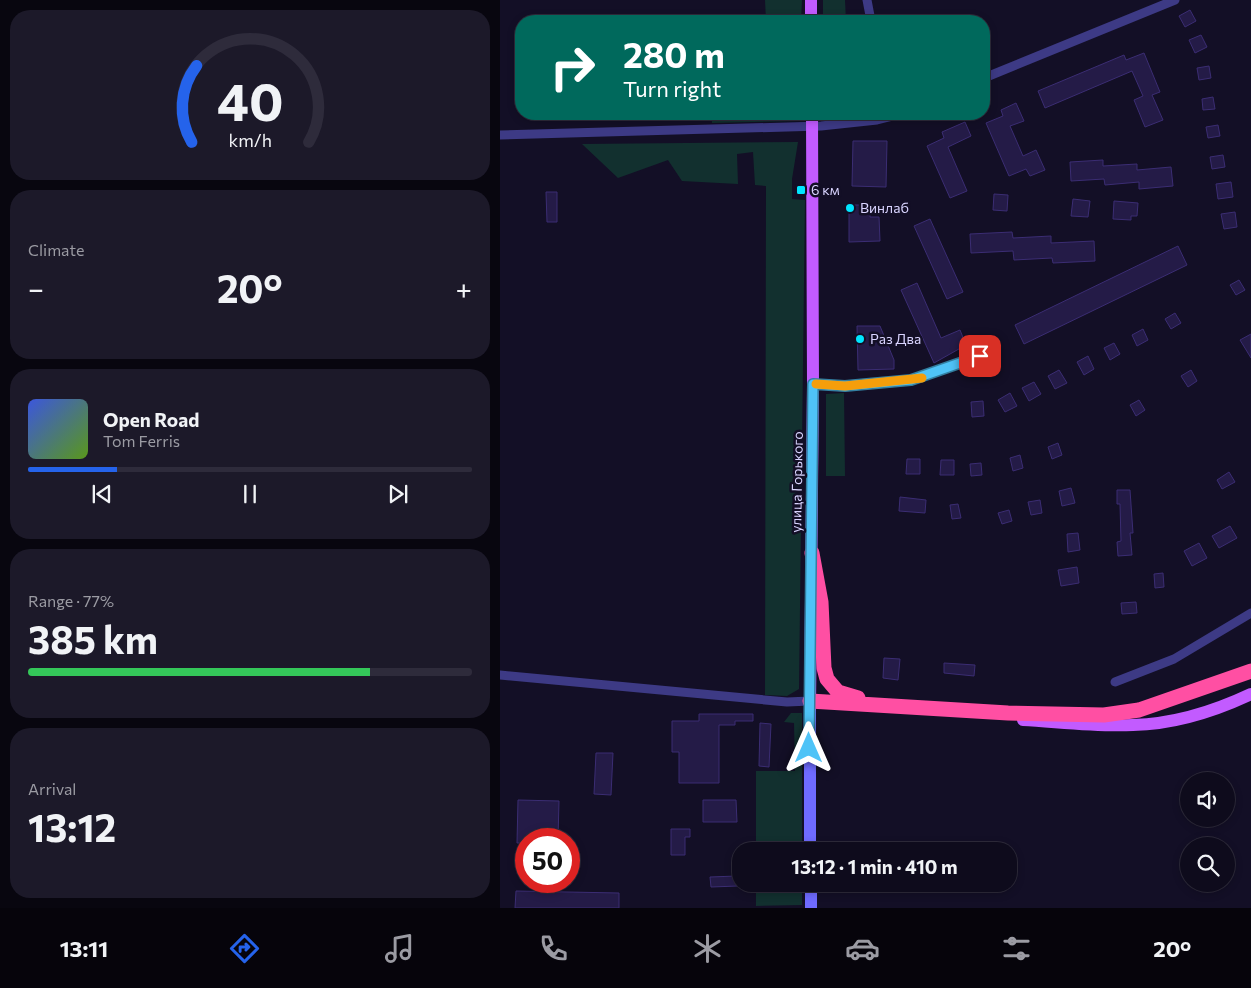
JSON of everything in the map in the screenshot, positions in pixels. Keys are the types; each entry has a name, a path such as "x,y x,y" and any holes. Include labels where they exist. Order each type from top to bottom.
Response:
{"highway":[{"path":"812,553 822,602 824,668 831,686 847,696 937,705 956,710"},
{"path":"810,704 1104,715 1139,710 1251,671"}],"main road":[{"path":"811,0 811,15"},
{"name":"улица Горького","path":"810,842 813,384 812,120"},
{"path":"810,704 1132,725 1157,723 1204,712 1251,694"},
{"path":"811,892 811,908"}],"street":[{"path":"867,0 870,15"},
{"path":"990,76 1175,0"},
{"path":"500,134 812,120 877,120"},
{"path":"813,384 845,386 911,380 980,356"},
{"path":"1115,682 1174,659 1251,613"},
{"path":"500,676 810,704"}],"green space":[{"path":"765,0 802,0 801,15 766,15"},
{"path":"823,0 845,0 846,15 823,15"},
{"path":"712,120 800,120 800,121 712,123"},
{"path":"798,142 792,179 792,199 805,200 799,689 787,696 765,695 766,186 755,185 753,152 737,154 738,184 682,181 668,160 618,178 582,144"},
{"path":"844,393 845,476 826,476 826,394"},
{"path":"791,713 802,713 802,842 756,842 756,771 795,771 794,723 784,722"},
{"path":"756,892 802,892 802,905 756,906"}],"building":[{"path":"1190,10 1196,21 1185,27 1179,16"},
{"path":"1201,35 1207,47 1195,53 1189,40"},
{"path":"1144,53 1160,92 1152,95 1163,120 1145,127 1134,100 1143,96 1132,71 1045,108 1038,91 1124,55 1126,60"},
{"path":"1209,66 1211,78 1199,80 1197,68"},
{"path":"1213,97 1215,109 1203,110 1202,99"},
{"path":"1016,103 1024,121 1010,126 1023,156 1036,150 1045,170 1030,176 1026,169 1009,176 986,123 1003,116 1001,110"},
{"path":"965,122 971,136 948,147 967,191 950,198 927,146 944,138 942,132"},
{"path":"1218,125 1220,136 1208,138 1206,127"},
{"path":"853,141 887,141 886,187 852,186"},
{"path":"1223,155 1225,167 1212,169 1210,157"},
{"path":"1103,160 1103,166 1137,164 1137,170 1171,167 1173,186 1139,189 1139,182 1105,185 1104,179 1071,181 1070,162"},
{"path":"1231,182 1233,197 1218,199 1216,184"},
{"path":"546,192 557,192 557,222 547,222"},
{"path":"994,194 1008,195 1007,211 993,210"},
{"path":"1073,199 1090,201 1088,217 1071,216"},
{"path":"1114,201 1138,203 1137,216 1131,216 1131,220 1113,219"},
{"path":"849,205 870,205 870,217 879,217 880,241 849,242"},
{"path":"1235,212 1237,227 1224,229 1221,214"},
{"path":"930,219 963,292 947,299 914,226"},
{"path":"1012,232 1013,238 1051,236 1051,243 1094,241 1095,261 1053,263 1052,258 1014,260 1013,251 971,253 970,234"},
{"path":"1178,246 1187,265 1024,344 1015,325"},
{"path":"1239,280 1245,290 1236,295 1230,285"},
{"path":"917,283 941,338 960,330 966,345 934,363 901,290"},
{"path":"1175,313 1181,323 1171,329 1165,319"},
{"path":"857,326 880,326 894,360 894,369 858,370"},
{"path":"1143,329 1148,340 1137,346 1132,335"},
{"path":"1251,334 1251,358 1240,340"},
{"path":"1114,343 1120,354 1110,360 1104,348"},
{"path":"1088,356 1094,369 1084,375 1077,362"},
{"path":"1059,370 1067,383 1055,389 1048,376"},
{"path":"1191,370 1197,381 1188,387 1181,376"},
{"path":"1034,382 1041,394 1029,401 1022,388"},
{"path":"1010,393 1017,406 1005,412 998,400"},
{"path":"1139,400 1145,410 1136,416 1130,405"},
{"path":"983,401 984,416 972,417 971,402"},
{"path":"1058,443 1062,455 1052,459 1048,447"},
{"path":"1020,455 1023,468 1013,471 1010,458"},
{"path":"907,459 920,459 920,474 906,474"},
{"path":"941,460 954,460 954,475 940,475"},
{"path":"981,463 982,475 971,476 970,464"},
{"path":"1229,472 1235,482 1222,489 1217,480"},
{"path":"1071,488 1075,503 1062,506 1059,491"},
{"path":"1117,490 1130,490 1133,533 1130,533 1132,555 1118,556 1117,542 1121,541 1120,504 1117,504"},
{"path":"900,497 926,500 925,513 899,511"},
{"path":"1040,500 1042,513 1031,515 1028,502"},
{"path":"958,504 961,518 952,519 950,505"},
{"path":"1009,510 1012,521 1002,524 998,513"},
{"path":"1230,526 1237,538 1219,548 1212,536"},
{"path":"1078,533 1080,550 1068,552 1067,534"},
{"path":"1199,543 1207,558 1192,566 1184,551"},
{"path":"1077,567 1079,583 1061,586 1058,570"},
{"path":"1163,573 1164,587 1155,588 1154,574"},
{"path":"1136,602 1137,613 1122,614 1121,603"},
{"path":"884,658 900,659 898,680 883,678"},
{"path":"944,663 975,665 974,676 944,673"},
{"path":"699,714 753,714 753,721 735,721 735,725 719,725 719,783 679,783 679,752 672,752 672,721 699,721"},
{"path":"760,723 771,724 769,767 759,766"},
{"path":"596,753 613,753 611,795 594,794"},
{"path":"518,800 559,801 558,828 517,828"},
{"path":"703,800 736,800 737,822 703,822"},
{"path":"671,829 690,829 690,837 685,837 685,855 671,855"},
{"path":"732,876 732,886 711,887 710,877"},
{"path":"516,893 619,893 619,908 515,908"}],"slow traffic":[{"path":"816,384 845,386 922,378"}],"place":[{"name":"6 км","path":"801,190"},
{"name":"Винлаб","path":"850,208"},
{"name":"Раз Два","path":"860,339"}],"route":[{"path":"809,748 813,384 845,386 911,380 926,377 980,356"}]}
